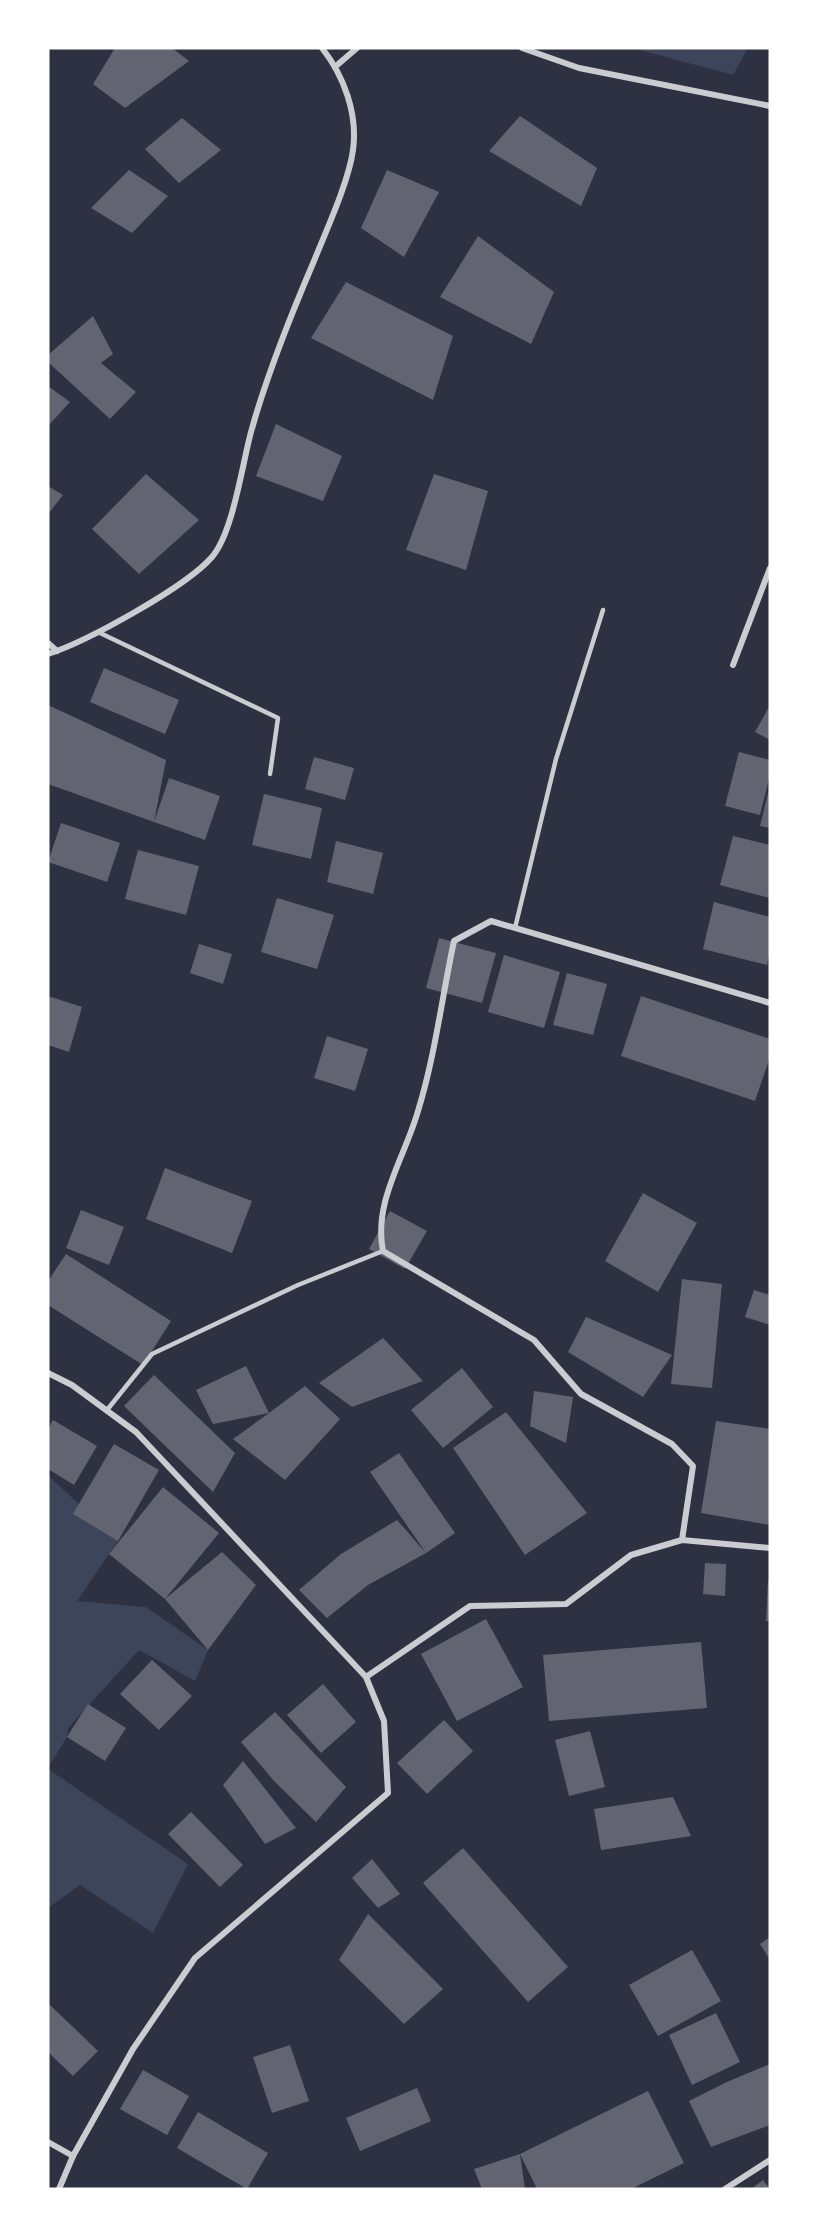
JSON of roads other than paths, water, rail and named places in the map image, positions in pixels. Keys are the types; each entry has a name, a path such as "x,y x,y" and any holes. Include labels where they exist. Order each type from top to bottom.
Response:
{"street":[{"path":"48,654 98,631 186,581 213,556 229,521 251,430 292,314 332,219 353,151 353,115 336,66 322,48"},
{"path":"336,66 357,48"},
{"path":"522,48 579,68 770,106"},
{"path":"733,665 770,568"},
{"path":"48,644 57,651"},
{"path":"682,1540 693,1466 672,1444 581,1394 534,1340 383,1251 379,1231 383,1206 418,1111 454,941 491,921 770,1002"},
{"path":"48,1373 72,1385 136,1432 366,1677 384,1721 388,1793 195,1958 133,2049 73,2156 59,2189"},
{"path":"366,1677 470,1606 566,1604 631,1555 682,1540 770,1548"},
{"path":"48,2142 73,2156"},
{"path":"725,2189 770,2160"}],"lane":[{"path":"515,928 555,759 603,610"},
{"path":"98,631 278,718 270,774"},
{"path":"107,1410 152,1354 298,1285 383,1251"}]}
